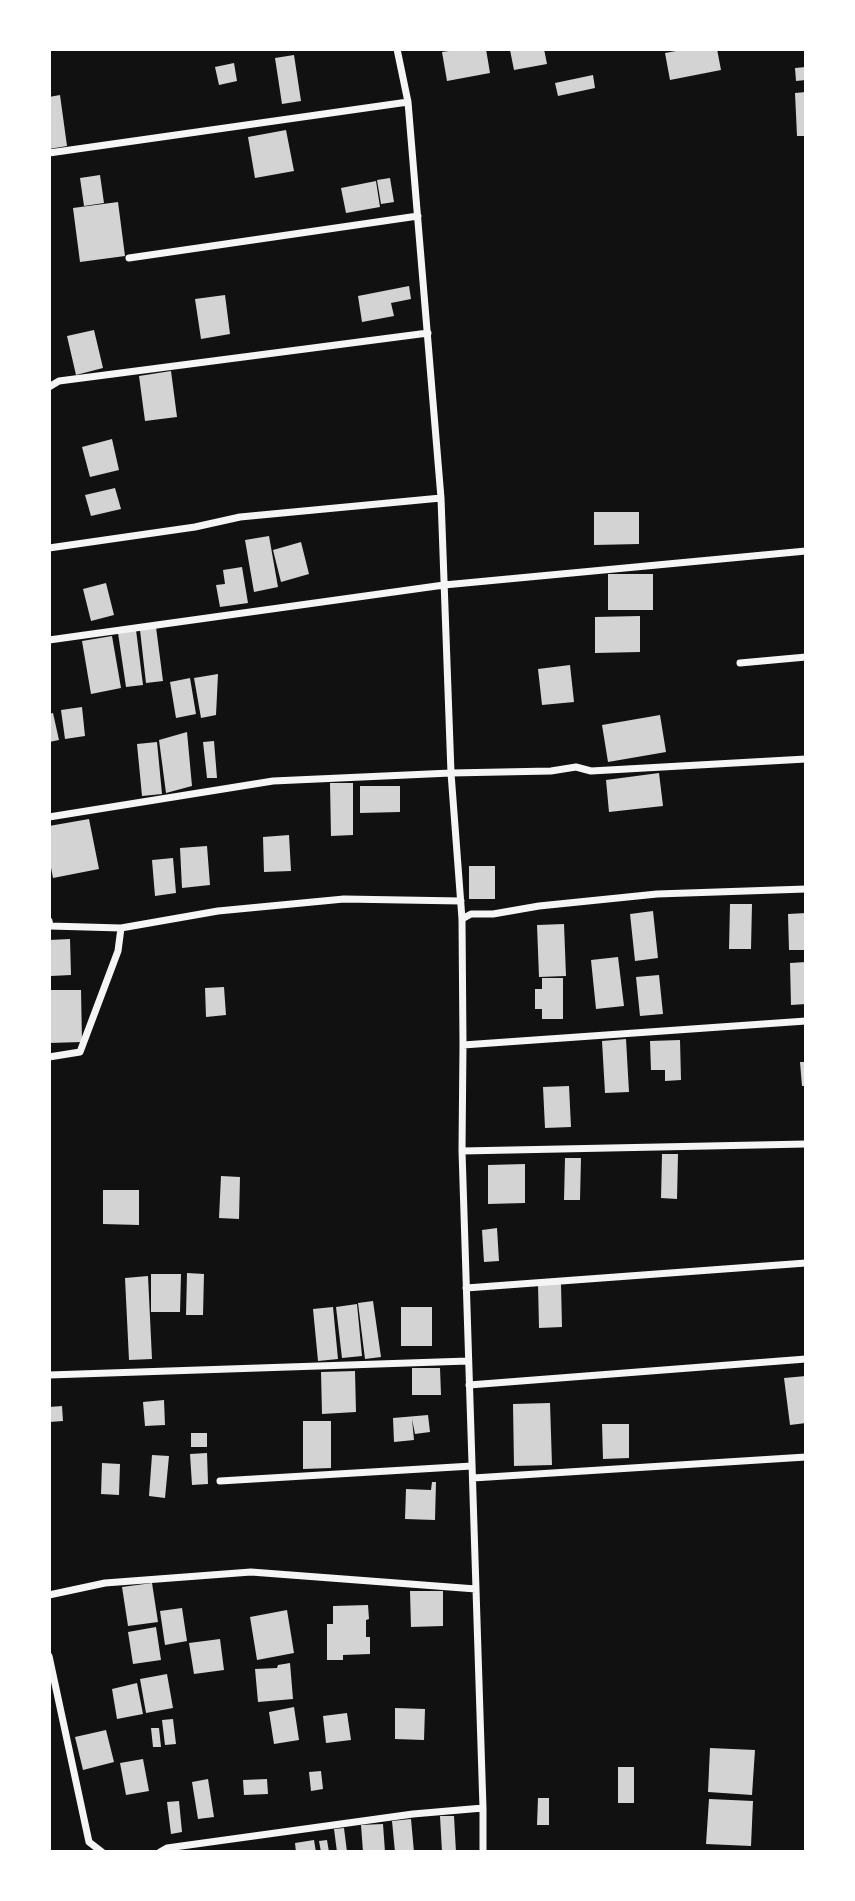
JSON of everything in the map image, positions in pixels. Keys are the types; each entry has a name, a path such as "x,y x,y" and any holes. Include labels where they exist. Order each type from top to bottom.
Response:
{"street":[{"path":"397,49 408,102 441,498 451,773 462,919 462,1151 483,1852"},
{"path":"49,153 408,102"},
{"path":"129,258 418,216"},
{"path":"49,387 59,381 428,334"},
{"path":"49,548 195,527 240,517 441,498"},
{"path":"49,640 444,585 806,551"},
{"path":"740,663 806,657"},
{"path":"49,817 273,781 551,771 576,767 591,771 806,759"},
{"path":"462,919 471,914 493,914 539,906 657,894 806,889"},
{"path":"49,921 50,926 121,928 218,911 344,899 461,901"},
{"path":"49,1057 80,1052 118,951 121,928"},
{"path":"463,1045 806,1021"},
{"path":"462,1151 806,1143"},
{"path":"466,1288 806,1263"},
{"path":"469,1385 806,1359"},
{"path":"49,1374 468,1361"},
{"path":"473,1478 806,1457"},
{"path":"220,1481 472,1466"},
{"path":"49,1595 105,1583 251,1572 476,1589"},
{"path":"49,1656 89,1842 102,1852"},
{"path":"160,1852 167,1848 413,1814 483,1808"}],"building":[{"path":"486,49 490,73 447,81 442,52"},
{"path":"544,49 547,64 514,70 510,50"},
{"path":"687,49 717,49 721,70 670,80 665,53"},
{"path":"294,55 301,101 282,104 275,58"},
{"path":"234,63 237,81 219,85 215,67"},
{"path":"806,67 806,80 796,81 795,68"},
{"path":"593,75 595,88 558,96 555,83"},
{"path":"806,92 806,136 797,136 795,93"},
{"path":"60,95 67,146 49,149 49,97"},
{"path":"286,130 294,171 255,178 248,137"},
{"path":"100,175 104,203 84,206 80,178"},
{"path":"390,178 394,202 381,204 377,180"},
{"path":"376,181 380,207 346,213 341,188"},
{"path":"118,202 125,256 80,262 73,208"},
{"path":"409,286 411,299 391,303 394,316 362,322 358,296"},
{"path":"225,295 230,334 201,339 195,299"},
{"path":"94,330 103,368 76,375 67,336"},
{"path":"171,371 177,417 145,421 139,376"},
{"path":"112,439 119,470 90,477 82,447"},
{"path":"115,488 121,509 91,516 85,495"},
{"path":"594,512 639,512 639,544 594,545"},
{"path":"269,536 278,587 254,592 245,540"},
{"path":"301,542 309,574 281,582 273,550"},
{"path":"242,567 248,603 220,607 216,585 225,584 223,570"},
{"path":"608,574 653,574 653,610 608,610"},
{"path":"106,583 114,615 91,621 83,589"},
{"path":"640,616 640,652 595,653 595,617"},
{"path":"156,627 163,681 146,683 140,630"},
{"path":"136,630 143,685 126,687 118,633"},
{"path":"112,636 121,688 91,694 82,641"},
{"path":"570,665 574,702 542,705 538,669"},
{"path":"218,674 216,715 201,718 194,678"},
{"path":"190,678 196,714 176,718 170,682"},
{"path":"82,707 85,736 65,739 61,710"},
{"path":"53,713 59,740 49,742 49,714"},
{"path":"660,715 666,752 608,762 602,725"},
{"path":"187,732 192,786 166,793 159,740"},
{"path":"214,741 217,778 207,778 203,742"},
{"path":"157,742 162,794 142,796 137,744"},
{"path":"659,773 663,806 609,812 606,780"},
{"path":"330,783 353,783 353,835 331,836"},
{"path":"360,786 400,786 400,812 360,813"},
{"path":"89,819 99,869 53,878 49,857 49,826"},
{"path":"289,835 291,871 264,872 263,837"},
{"path":"207,846 210,885 182,888 180,848"},
{"path":"173,858 176,893 155,896 152,860"},
{"path":"469,866 495,866 495,899 469,899"},
{"path":"730,904 752,904 751,949 729,949"},
{"path":"653,911 658,958 635,961 630,914"},
{"path":"806,913 806,950 789,950 788,914"},
{"path":"564,924 566,976 539,977 537,925"},
{"path":"70,939 71,975 51,976 49,940"},
{"path":"618,957 624,1006 596,1009 591,960"},
{"path":"806,962 806,1004 791,1005 790,963"},
{"path":"659,975 663,1014 640,1016 636,977"},
{"path":"542,978 563,978 563,1019 542,1019 542,1009 535,1009 535,989 542,989"},
{"path":"224,987 226,1015 206,1017 205,988"},
{"path":"49,990 81,990 82,1042 49,1043"},
{"path":"626,1039 629,1092 605,1093 602,1041"},
{"path":"680,1040 681,1080 665,1081 665,1070 651,1070 650,1041"},
{"path":"800,1062 806,1062 806,1086 802,1086"},
{"path":"569,1086 571,1127 545,1128 543,1087"},
{"path":"662,1154 678,1154 677,1199 661,1198"},
{"path":"565,1158 581,1158 580,1200 564,1200"},
{"path":"525,1164 525,1203 488,1204 488,1165"},
{"path":"221,1176 240,1177 239,1219 219,1218"},
{"path":"103,1190 139,1190 139,1225 103,1224"},
{"path":"497,1228 499,1261 484,1262 482,1230"},
{"path":"187,1273 204,1274 203,1315 186,1315"},
{"path":"151,1274 181,1274 180,1312 151,1312"},
{"path":"148,1276 152,1359 129,1360 125,1278"},
{"path":"538,1284 561,1284 562,1327 539,1328"},
{"path":"373,1301 381,1357 365,1359 358,1303"},
{"path":"357,1304 362,1356 342,1358 336,1307"},
{"path":"333,1307 338,1359 318,1361 313,1309"},
{"path":"401,1307 432,1307 432,1346 401,1346"},
{"path":"412,1368 440,1368 441,1395 412,1395"},
{"path":"355,1371 356,1412 322,1414 321,1372"},
{"path":"806,1376 806,1423 790,1425 784,1378"},
{"path":"164,1400 165,1425 145,1426 143,1402"},
{"path":"550,1403 552,1465 514,1466 513,1404"},
{"path":"62,1406 63,1421 49,1422 49,1407"},
{"path":"428,1415 430,1432 415,1434 412,1419 414,1440 394,1442 393,1418"},
{"path":"303,1421 331,1421 331,1468 303,1469"},
{"path":"602,1424 629,1424 629,1458 603,1459"},
{"path":"191,1433 207,1433 207,1447 191,1447"},
{"path":"207,1453 208,1484 192,1485 190,1454"},
{"path":"152,1455 169,1456 165,1498 149,1496"},
{"path":"102,1463 120,1464 119,1495 101,1494"},
{"path":"432,1482 436,1482 435,1520 405,1519 406,1489 431,1490"},
{"path":"152,1583 158,1622 128,1626 122,1587"},
{"path":"410,1591 443,1591 443,1626 411,1627"},
{"path":"368,1605 366,1637 370,1637 370,1654 343,1655 343,1660 327,1660 327,1624 333,1624 333,1606"},
{"path":"182,1608 187,1641 165,1645 160,1611"},
{"path":"287,1610 294,1653 257,1660 250,1617"},
{"path":"156,1627 161,1660 133,1664 128,1632"},
{"path":"220,1639 224,1670 194,1674 189,1643"},
{"path":"290,1663 293,1699 258,1702 255,1669 277,1668 278,1665"},
{"path":"167,1674 173,1708 146,1713 140,1679"},
{"path":"137,1683 143,1714 117,1719 112,1689"},
{"path":"294,1707 299,1740 274,1744 269,1712"},
{"path":"395,1708 425,1709 424,1740 395,1739"},
{"path":"347,1713 351,1740 326,1743 323,1716"},
{"path":"173,1719 176,1744 165,1745 162,1720"},
{"path":"151,1728 159,1728 161,1747 153,1747"},
{"path":"106,1730 114,1762 83,1770 75,1737"},
{"path":"710,1748 755,1750 752,1795 708,1792"},
{"path":"143,1759 149,1791 126,1795 120,1763"},
{"path":"618,1767 634,1767 634,1803 618,1803"},
{"path":"321,1771 323,1789 311,1791 309,1772"},
{"path":"208,1779 214,1817 198,1819 192,1782"},
{"path":"267,1779 268,1794 244,1795 243,1780"},
{"path":"538,1798 549,1798 549,1825 537,1825"},
{"path":"709,1799 753,1801 751,1846 706,1844"},
{"path":"179,1801 182,1832 171,1834 167,1802"},
{"path":"440,1816 454,1816 456,1852 442,1852"},
{"path":"411,1819 414,1852 395,1852 392,1821"},
{"path":"383,1824 385,1852 363,1852 361,1825"},
{"path":"344,1828 347,1852 337,1852 334,1829"},
{"path":"314,1840 316,1852 296,1852 295,1843"},
{"path":"327,1840 329,1852 321,1852 319,1841"}]}
